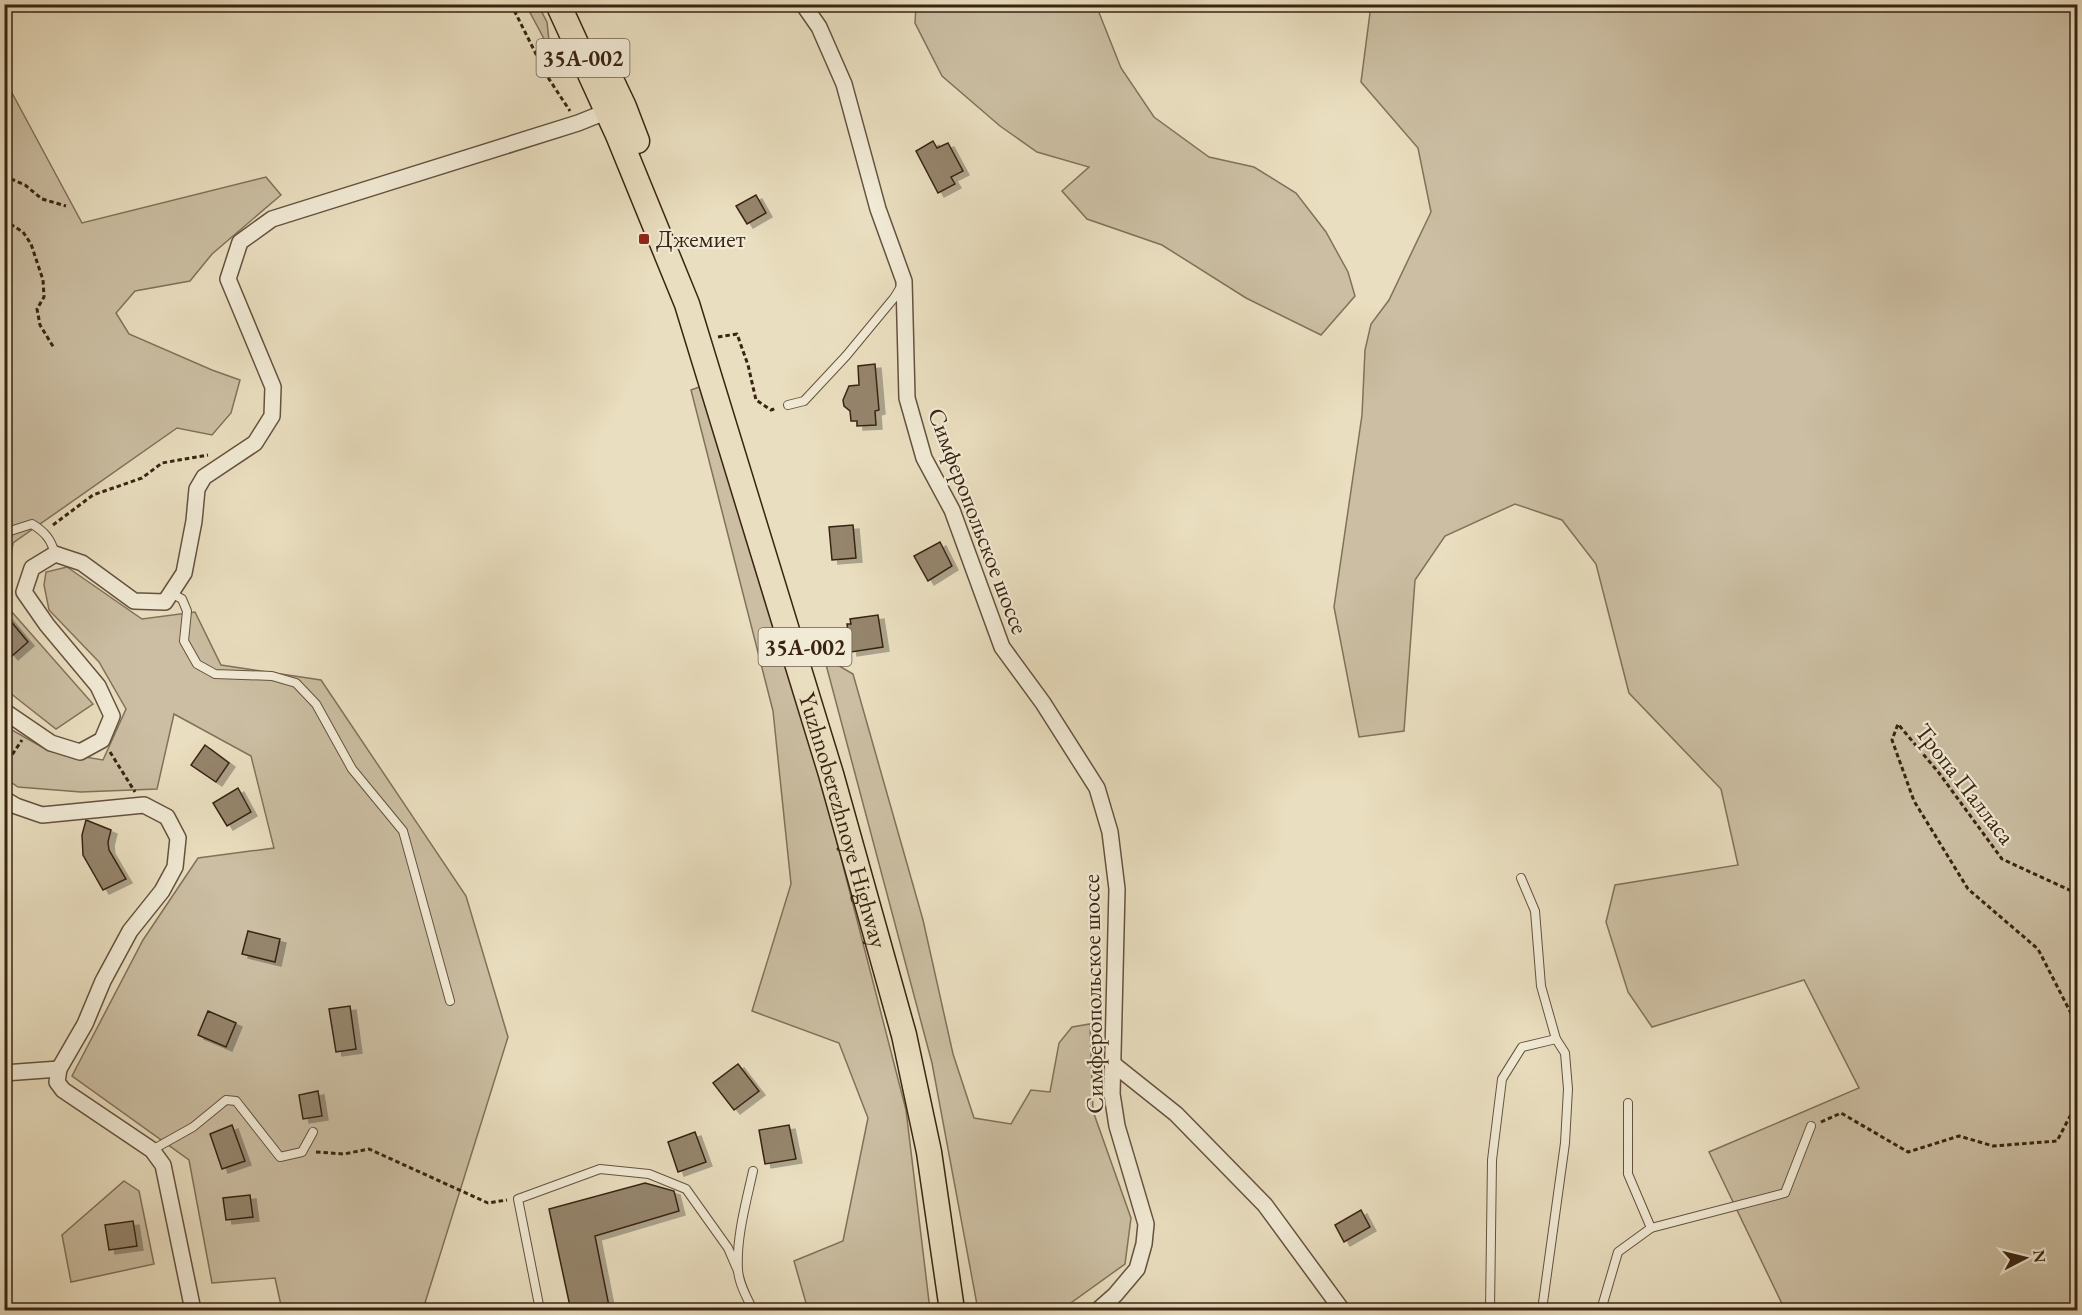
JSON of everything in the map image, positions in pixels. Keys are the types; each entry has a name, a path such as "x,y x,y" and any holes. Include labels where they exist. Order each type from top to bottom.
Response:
{"highway":[{"name":"Yuzhnoberezhnoye Highway","path":"558,4 596,67 624,107 701,299 844,774 918,1034 942,1151 966,1311"},
{"name":"Yuzhnoberezhnoye Highway","path":"573,4 596,67 608,111 687,304 831,774 904,1035 929,1152 952,1311"},
{"path":"608,111 636,159 646,164"}],"street":[{"name":"Симферопольское шоссе","path":"803,4 819,27 844,84 878,209 904,281 907,398 924,458 952,510 1002,647 1043,703 1097,788 1110,832 1117,889 1112,1094 1117,1126 1146,1224 1144,1244 1137,1269 1115,1296 1098,1311"},
{"path":"4,711 51,743 80,753 102,740 112,716 98,686 47,625 24,592 32,568 55,554 82,563 134,602 165,602 184,573 194,521 197,489 204,477 255,443 272,416 273,387 228,279 240,242 272,219 578,123 608,111"},
{"path":"4,799 42,815 144,805 167,817 178,838 175,867 162,891 130,931 103,981 85,1024 59,1069 57,1082 63,1090 152,1150 163,1166 193,1311"},
{"path":"1112,1063 1176,1114 1265,1205 1342,1311"},
{"path":"4,1073 59,1069"}],"lane":[{"path":"788,405 804,401 874,323 904,281"},
{"path":"4,541 10,531 32,524 44,531 52,542 55,554"},
{"path":"171,593 182,599 187,611 184,641 197,664 215,674 273,676 296,683 316,704 352,769 403,831 450,1001"},
{"path":"1521,878 1535,911 1541,987 1556,1039 1565,1053 1568,1089 1565,1143 1542,1311"},
{"path":"1490,1311 1492,1160 1502,1079 1522,1047 1556,1039"},
{"path":"152,1150 193,1127 226,1100 236,1101 280,1157 302,1152 313,1132"},
{"path":"1628,1103 1628,1174 1651,1228"},
{"path":"1601,1311 1618,1252 1651,1228 1785,1193 1811,1126"},
{"path":"540,1311 518,1199 600,1169 649,1174 686,1189 728,1248 753,1311"},
{"path":"738,1271 741,1229 753,1171"}],"path":[{"path":"511,4 547,76 578,123"},
{"path":"4,176 25,185 42,199 66,206"},
{"path":"4,220 23,232 31,244 43,280 44,297 37,309 40,325 54,348"},
{"path":"713,338 737,334 748,365 756,400 771,410 788,405"},
{"path":"44,531 93,495 142,478 162,463 202,455 236,457"},
{"name":"Тропа Палласа","path":"2078,894 2002,859 1939,773 1898,724 1892,740 1914,801 1968,889 2038,949 2078,1027"},
{"path":"4,767 30,729"},
{"path":"102,740 144,805"},
{"path":"1811,1126 1841,1113 1908,1152 1959,1136 1993,1146 2057,1141 2078,1101"},
{"path":"302,1152 344,1154 369,1149 488,1203 508,1200"}],"shaded area":[{"path":"526,5 538,5 547,22 550,50"},
{"path":"916,5 1096,5 1121,68 1154,117 1209,157 1254,167 1296,193 1326,232 1348,272 1355,296 1321,335 1246,298 1162,245 1087,219 1062,191 1089,167 1037,152 1000,126 942,76 915,23"},
{"path":"1371,5 2077,5 2077,1310 1785,1310 1709,1152 1859,1088 1804,980 1652,1027 1628,992 1606,922 1615,885 1738,865 1721,789 1629,693 1596,564 1562,520 1515,504 1445,536 1415,580 1404,731 1359,737 1334,607 1362,415 1365,350 1371,324 1389,300 1431,212 1418,148 1361,82"},
{"path":"5,80 82,223 266,177 281,195 212,254 190,281 135,291 116,313 129,334 240,380 231,413 212,435 177,428 13,543 5,589"},
{"path":"702,386 799,695 906,1110 930,1310 808,1310 794,1261 843,1241 868,1118 839,1043 752,1011 791,884 773,711 691,390"},
{"path":"67,567 142,619 195,612 221,665 321,680 466,896 508,1037 424,1306 398,1310 282,1310 275,1278 212,1283 189,1160 72,1076 143,940 198,858 274,848 251,756 174,714 157,789 81,792 18,787 5,778 5,726 49,751 103,760 126,709 99,662 49,610 44,585 46,572"},
{"path":"4,603 93,704 56,729 5,689"},
{"path":"824,657 853,674 923,920 953,1054 974,1118 1011,1124 1031,1090 1050,1092 1059,1043 1072,1027 1090,1024 1093,1111 1131,1218 1125,1264 1061,1310 978,1310 932,1063"},
{"path":"124,1181 139,1191 154,1264 71,1282 62,1235"}],"building":[{"path":"933,141 937,148 948,143 963,171 951,177 955,184 938,193 916,151"},
{"path":"756,195 766,213 747,224 736,206"},
{"path":"875,364 879,410 875,411 876,425 857,426 857,421 851,421 850,411 844,406 843,400 849,386 859,385 858,366"},
{"path":"853,525 856,558 832,560 829,527"},
{"path":"940,542 952,566 928,581 914,556"},
{"path":"4,613 28,642 12,656 4,646"},
{"path":"878,615 883,647 851,652 847,624 851,624 850,619"},
{"path":"205,745 229,763 216,782 191,765"},
{"path":"238,788 251,812 227,826 213,803"},
{"path":"86,820 111,830 109,850 126,879 103,890 83,855 82,835"},
{"path":"248,931 280,939 275,962 242,954"},
{"path":"350,1006 356,1049 336,1052 329,1009"},
{"path":"208,1011 236,1023 226,1047 198,1035"},
{"path":"738,1064 759,1091 734,1110 713,1083"},
{"path":"318,1091 322,1116 303,1119 299,1095"},
{"path":"232,1125 245,1161 222,1169 210,1134"},
{"path":"789,1125 796,1159 765,1164 759,1130"},
{"path":"695,1132 706,1162 678,1172 668,1142"},
{"path":"645,1183 674,1191 679,1211 595,1236 610,1311 571,1311 549,1209"},
{"path":"250,1195 253,1217 226,1220 223,1198"},
{"path":"1361,1210 1370,1227 1344,1242 1335,1225"},
{"path":"133,1221 137,1246 109,1250 105,1225"}],"place":[{"name":"Джемиет","path":"644,239"}]}
